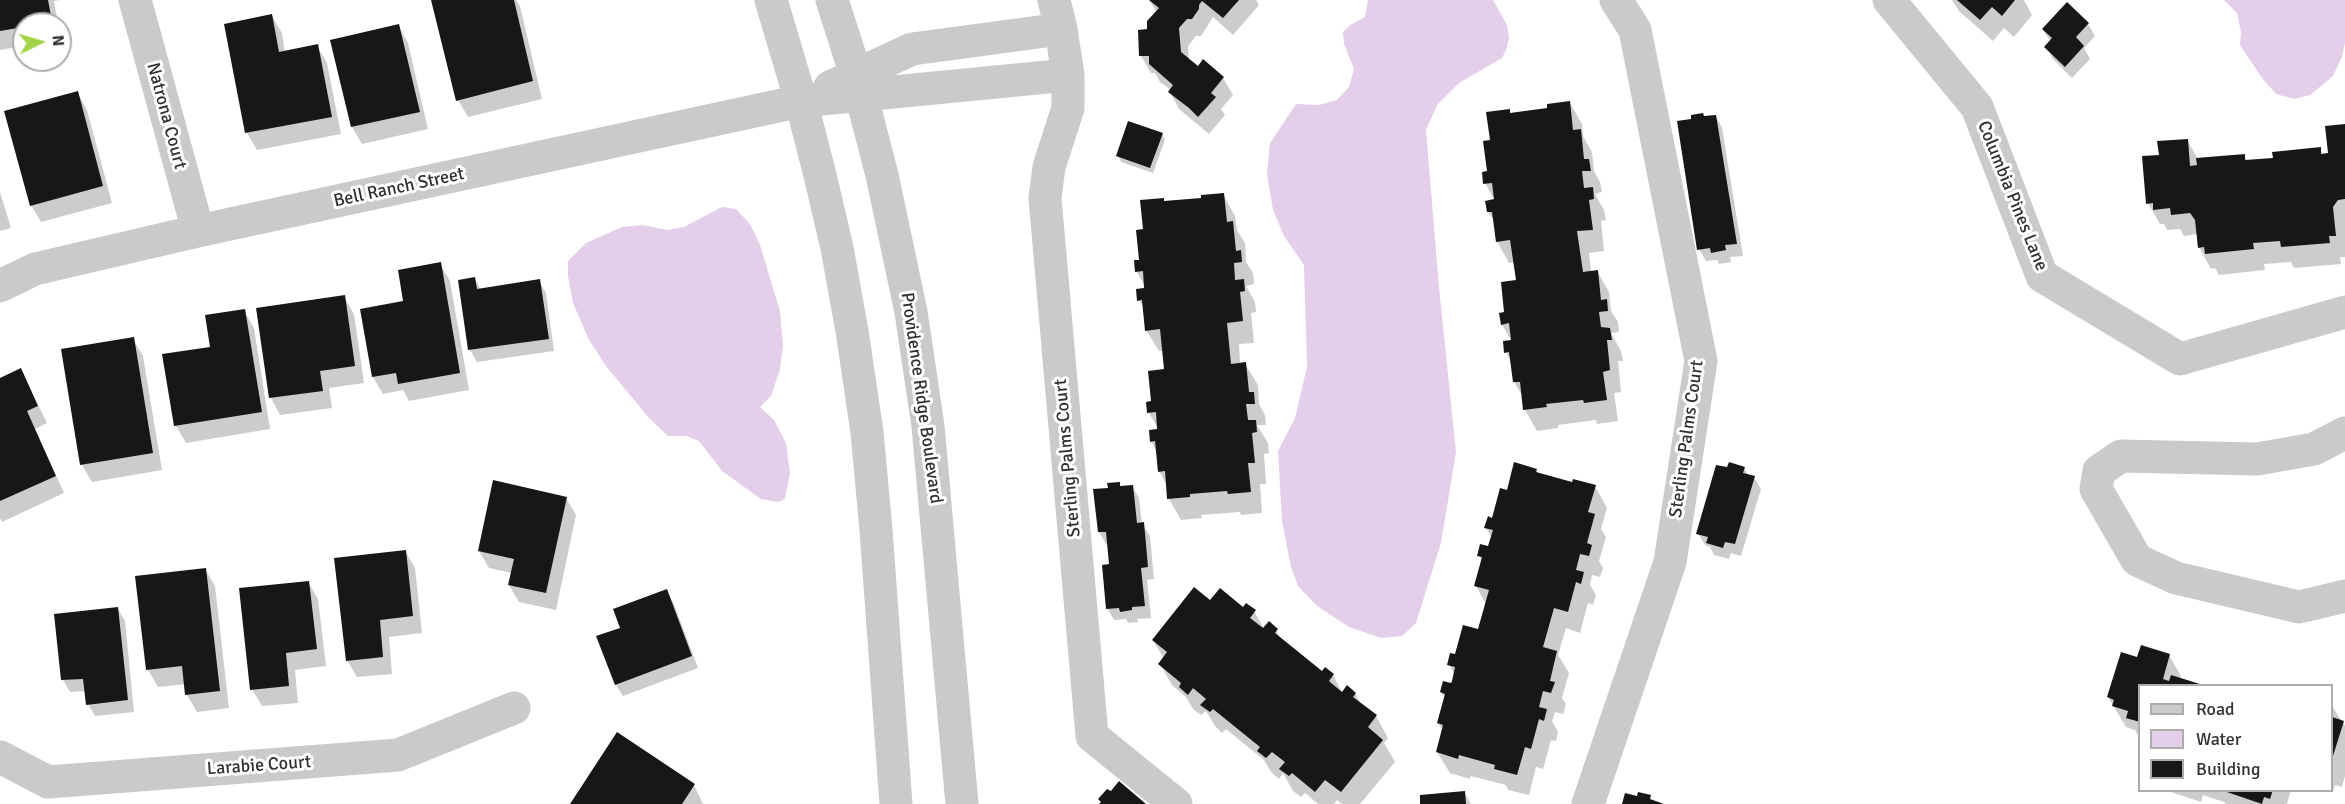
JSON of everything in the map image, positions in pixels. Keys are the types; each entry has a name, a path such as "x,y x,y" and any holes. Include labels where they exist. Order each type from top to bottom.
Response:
{"street":[{"name":"Natrona Court","path":"135,0 198,231"},
{"path":"771,0 801,101 837,248 852,331 867,432 896,804"},
{"name":"Providence Ridge Boulevard","path":"832,0 882,175 911,312 928,426 962,804"},
{"name":"Sterling Palms Court","path":"1588,804 1670,562 1701,361 1635,30 1616,0"},
{"name":"Columbia Pines Lane","path":"1889,0 1977,107 2042,276 2180,359 2344,315"},
{"name":"Sterling Palms Court","path":"858,85 912,49 1058,15 1068,75 1068,108 1049,167 1045,198 1092,736 1176,804"},
{"name":"Sterling Palms Court","path":"801,101 858,85 1068,75"},
{"name":"Bell Ranch Street","path":"0,286 35,269 198,231 801,101"},
{"path":"2345,433 2314,449 2257,459 2121,456 2099,471 2096,489 2137,560 2176,578 2299,607 2345,596"},
{"name":"Larabie Court","path":"0,757 48,782 398,755 514,708"}],"water":[{"path":"1368,0 1493,0 1507,25 1509,38 1502,58 1459,83 1437,105 1426,130 1456,452 1441,543 1416,623 1402,636 1381,638 1349,627 1317,606 1298,586 1291,567 1282,521 1278,451 1295,418 1307,367 1304,265 1284,236 1273,210 1267,174 1270,143 1296,104 1319,105 1337,100 1349,87 1354,69 1344,44 1343,32 1350,25 1365,17"},
{"path":"2224,0 2345,0 2345,43 2342,57 2333,76 2310,95 2294,99 2276,94 2262,78 2240,45 2241,32 2237,13"},
{"path":"722,207 736,209 750,224 760,245 780,311 783,345 780,369 771,396 760,407 774,420 786,443 790,473 785,499 778,502 761,499 722,471 699,441 686,436 668,436 649,418 606,366 589,340 573,303 568,261 586,243 622,227 643,225 667,230 684,227"}],"building":[{"path":"0,0 48,0 50,12 12,12 12,29 0,31"},
{"path":"431,0 514,0 533,81 456,101"},
{"path":"1149,0 1239,0 1223,18 1202,1 1192,19 1187,19 1179,28 1181,52 1198,66 1203,59 1224,77 1211,93 1216,97 1198,117 1168,92 1173,85 1149,64 1149,56 1139,56 1138,30 1147,29 1147,21 1159,8"},
{"path":"1957,0 2015,0 2002,16 1992,7 1980,20"},
{"path":"2067,2 2089,23 2076,37 2084,46 2065,67 2044,47 2052,38 2042,29"},
{"path":"272,14 279,52 318,44 332,117 245,133 224,24"},
{"path":"399,24 420,112 351,127 330,40"},
{"path":"78,91 103,186 30,206 4,111"},
{"path":"1570,101 1573,130 1581,129 1584,159 1589,159 1591,171 1582,171 1584,188 1593,187 1594,199 1589,200 1593,230 1577,231 1583,272 1598,270 1601,300 1607,299 1608,311 1599,312 1601,327 1610,328 1612,340 1607,340 1610,370 1603,372 1607,400 1546,404 1547,407 1523,410 1520,382 1513,382 1509,352 1504,353 1503,341 1511,340 1509,323 1501,325 1499,313 1504,312 1501,282 1516,280 1510,240 1496,242 1492,212 1487,212 1485,201 1494,199 1492,183 1483,184 1482,172 1487,171 1483,141 1490,140 1486,112 1510,109 1510,113 1547,108 1547,104"},
{"path":"1703,113 1704,116 1716,115 1737,244 1725,245 1726,250 1711,253 1710,248 1697,250 1677,121 1691,119 1691,115"},
{"path":"1128,121 1163,133 1150,168 1116,156"},
{"path":"2345,124 2345,199 2338,200 2333,207 2336,236 2329,236 2330,243 2281,247 2280,241 2253,243 2254,249 2205,254 2204,247 2198,248 2195,220 2190,213 2171,215 2170,208 2153,210 2153,203 2146,204 2142,156 2159,155 2157,141 2188,139 2190,166 2197,165 2196,158 2245,154 2245,160 2273,158 2272,152 2321,147 2321,154 2328,153 2325,126"},
{"path":"1224,193 1227,222 1233,221 1236,251 1241,250 1242,262 1234,263 1235,280 1244,279 1245,291 1240,292 1243,321 1227,323 1231,364 1246,362 1249,392 1254,392 1255,404 1246,404 1248,420 1256,420 1257,432 1252,433 1255,463 1248,463 1251,492 1190,494 1190,497 1167,499 1165,471 1158,472 1155,441 1150,442 1149,430 1157,429 1156,412 1147,413 1146,402 1151,401 1148,371 1164,369 1160,329 1145,331 1142,300 1137,301 1136,289 1144,288 1143,271 1135,272 1134,260 1139,260 1136,230 1143,229 1140,200 1201,198 1201,195"},
{"path":"441,262 460,373 398,384 396,373 372,377 360,309 403,301 398,270"},
{"path":"475,277 477,289 540,279 549,339 468,350 458,280"},
{"path":"345,295 355,366 320,371 323,391 269,398 256,308"},
{"path":"245,309 262,412 174,426 162,354 210,347 205,315"},
{"path":"134,337 153,453 80,465 61,349"},
{"path":"21,368 38,406 27,411 56,476 0,501 0,378"},
{"path":"1514,462 1537,469 1536,472 1572,482 1573,479 1596,485 1588,512 1595,514 1587,543 1592,545 1589,556 1580,554 1576,570 1584,572 1581,584 1576,582 1568,612 1554,608 1543,647 1557,651 1550,681 1555,682 1551,693 1543,691 1539,707 1547,709 1544,721 1539,719 1531,749 1525,747 1517,775 1494,769 1495,765 1459,755 1458,759 1436,752 1443,725 1437,723 1445,694 1440,692 1443,681 1451,683 1455,667 1447,665 1450,653 1455,654 1463,625 1478,629 1489,590 1474,586 1482,557 1477,556 1480,544 1488,546 1493,530 1484,528 1488,516 1492,518 1500,488 1507,490"},
{"path":"1729,462 1745,467 1743,473 1755,476 1735,544 1725,542 1723,548 1706,543 1708,537 1696,534 1716,465 1727,467"},
{"path":"493,480 567,497 546,593 508,585 514,559 478,551"},
{"path":"1120,482 1120,486 1133,485 1137,523 1144,522 1148,567 1141,568 1145,606 1132,607 1132,610 1120,612 1119,608 1106,609 1102,565 1109,564 1106,532 1098,532 1093,489 1108,488 1107,483"},
{"path":"406,550 413,616 380,620 383,657 346,661 334,558"},
{"path":"206,568 220,691 185,695 182,666 146,670 135,576"},
{"path":"309,581 317,649 286,653 289,686 250,690 239,588"},
{"path":"1194,587 1210,600 1220,588 1243,607 1246,603 1256,610 1250,618 1263,628 1269,621 1278,629 1275,633 1322,671 1325,667 1334,674 1330,682 1342,692 1347,685 1356,693 1353,697 1377,715 1368,727 1383,740 1341,792 1325,780 1315,792 1292,773 1289,776 1279,769 1285,762 1272,752 1266,758 1257,751 1260,747 1213,709 1210,712 1200,705 1206,699 1193,688 1188,695 1179,687 1181,683 1158,664 1167,652 1152,640"},
{"path":"667,589 692,656 615,685 596,636 620,628 613,609"},
{"path":"118,607 128,700 86,705 83,679 61,680 54,614"},
{"path":"2141,645 2170,654 2163,679 2169,681 2171,675 2200,684 2138,684 2138,721 2126,718 2128,711 2112,706 2114,700 2107,697 2121,652 2137,657"},
{"path":"2333,717 2344,721 2333,756"},
{"path":"617,732 695,784 682,804 570,804"},
{"path":"1119,781 1146,804 1099,804 1101,802 1098,799 1107,789 1111,791"},
{"path":"1465,791 1466,804 1420,804 1420,795"},
{"path":"1638,792 1651,795 1650,799 1664,804 1622,804 1625,793 1637,796"},
{"path":"2227,792 2272,792 2270,799 2264,797 2262,804"}]}
